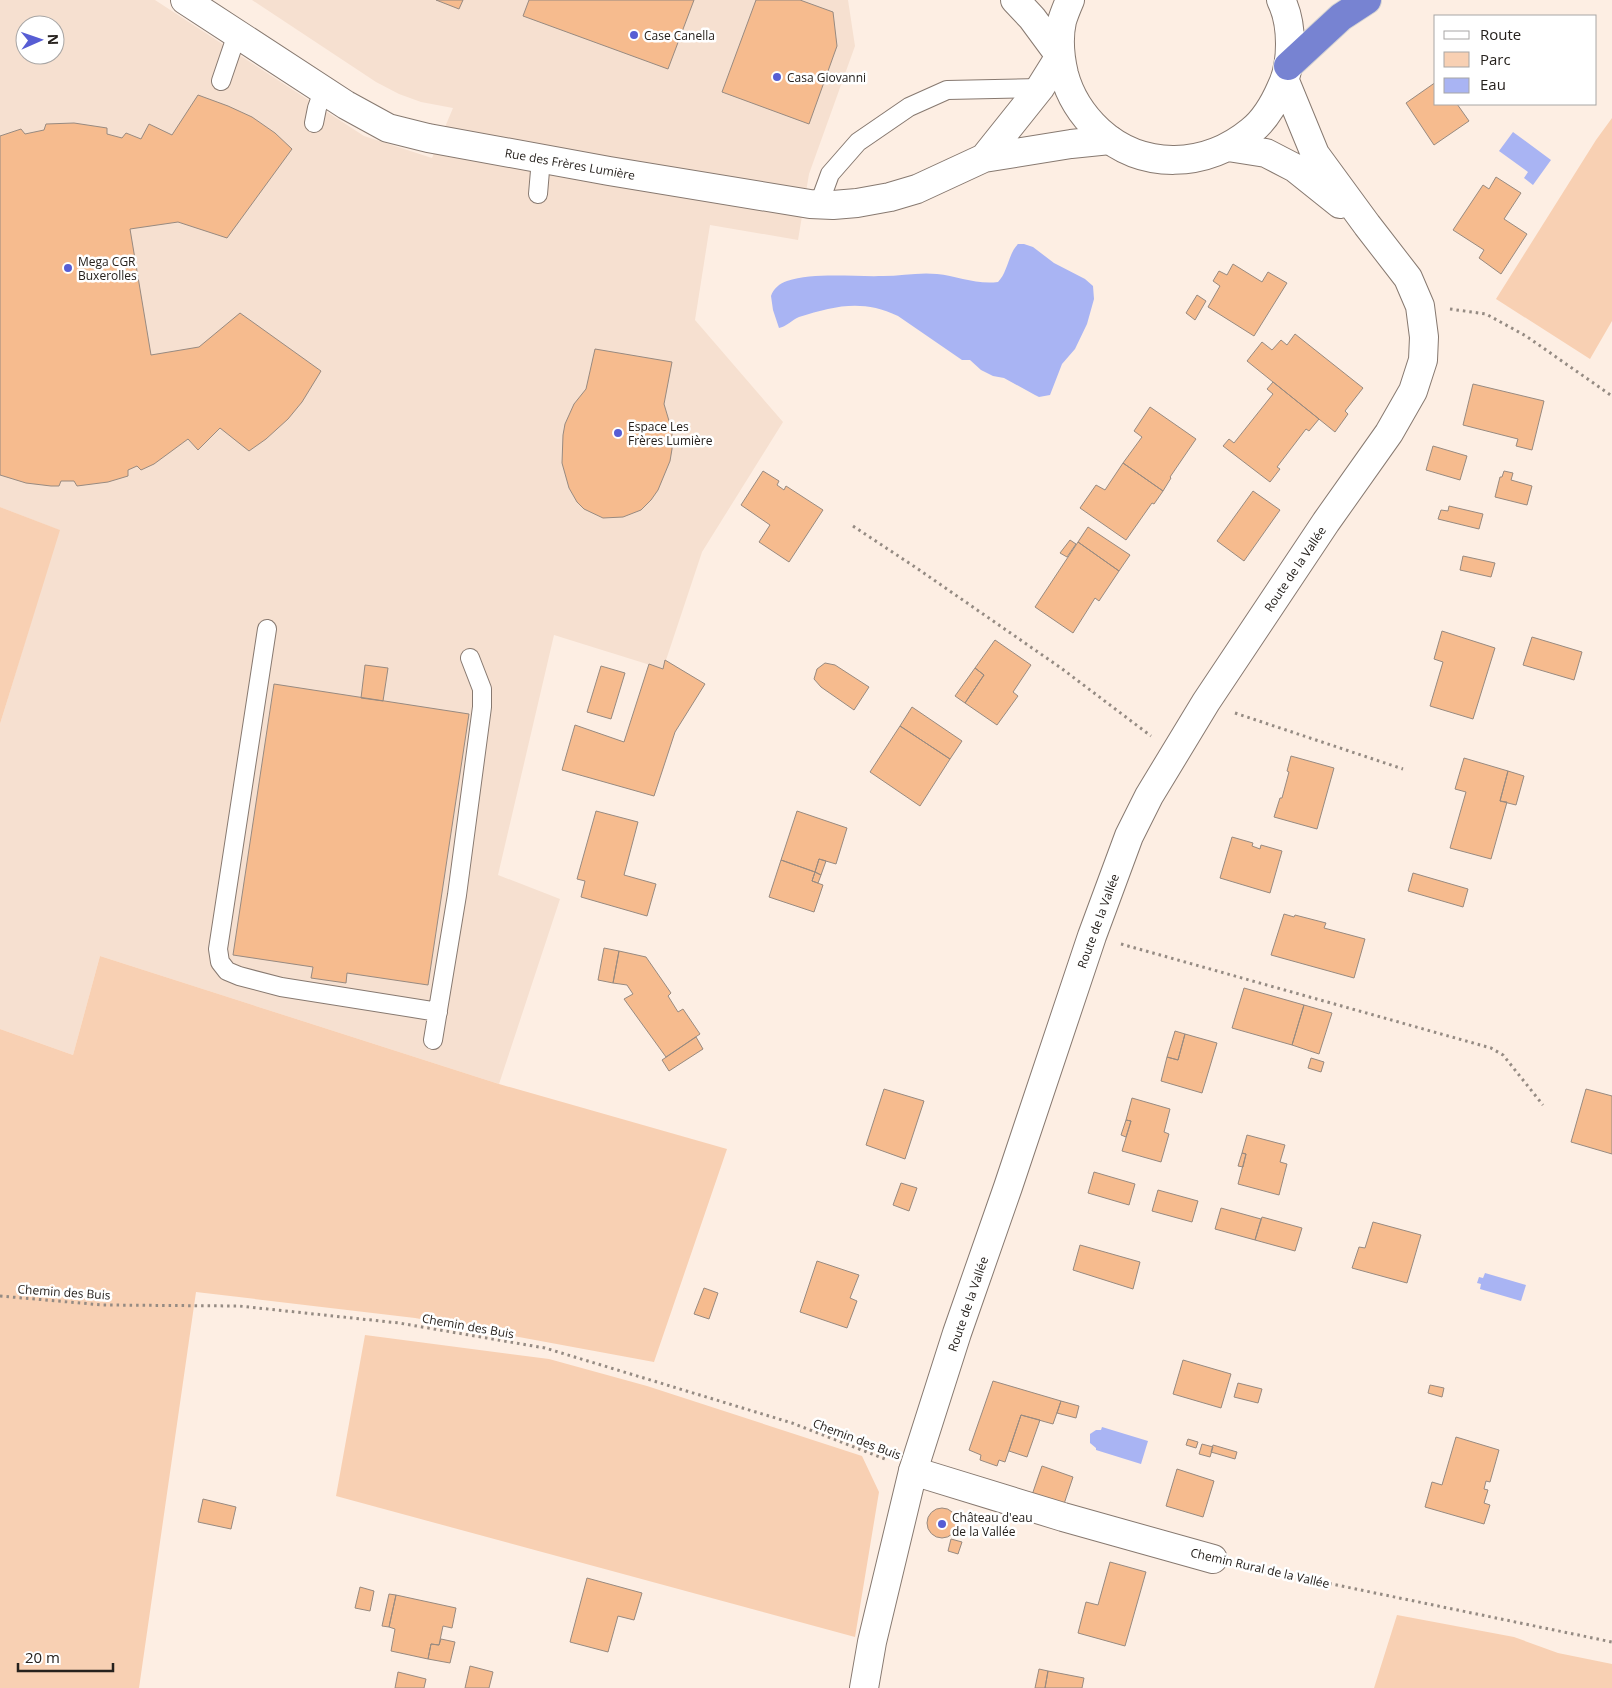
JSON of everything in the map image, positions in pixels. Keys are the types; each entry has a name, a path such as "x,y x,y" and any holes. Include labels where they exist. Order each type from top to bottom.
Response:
{"highway":[{"path":"1287,74 1341,17 1367,0"}],"street":[{"name":"Rue des Frères Lumière","path":"185,0 323,91 374,122 401,132 609,172 819,204 857,203 890,197 917,189 984,158 1071,144 1110,140"},
{"path":"1015,0 1032,18 1060,56"},
{"path":"1070,0 1062,22 1060,56 1068,89 1085,118 1110,140 1138,154 1168,160 1200,158 1228,147 1253,130 1272,108 1287,74 1290,35 1284,5 1281,0"},
{"name":"Rue des Frères Lumière","path":"984,158 1040,88 1060,56"},
{"name":"Route de la Vallée","path":"864,1688 872,1642 913,1471 957,1333 1092,936 1129,836 1149,796 1206,702 1326,522 1389,433 1413,391 1423,360 1424,337 1420,306 1408,278 1315,154 1287,74"},
{"name":"Route de la Vallée","path":"1228,147 1266,152 1295,168 1367,225"},
{"name":"Chemin Rural de la Vallée","path":"913,1471 1063,1517 1213,1559"}],"lane":[{"path":"221,81 237,34"},
{"path":"819,204 830,174 858,142 910,107 946,90 1040,88"},
{"path":"314,123 323,91"},
{"path":"538,194 542,158"},
{"path":"267,629 218,949 220,962 227,971 280,987 438,1012"},
{"path":"434,1040 457,895 482,707 482,689 470,658"}],"path":[{"path":"1420,306 1486,314 1526,336 1612,396"},
{"path":"853,526 918,568 1061,668 1174,753"},
{"path":"1206,702 1403,769"},
{"path":"1092,936 1491,1048 1503,1055 1542,1105"},
{"name":"Chemin des Buis","path":"0,1296 103,1305 239,1306 399,1323 545,1348 792,1423 913,1471"},
{"name":"Chemin Rural de la Vallée","path":"1213,1559 1612,1642"}],"shaded area":[{"path":"0,0 155,0 364,136 432,158 453,108 421,102 399,94 376,82 252,0 848,0 855,46 809,174 798,240 710,225 695,320 783,422 702,552 663,669 554,635 498,875 560,899 499,1084 100,956 73,1055 0,1029 0,724 59,530 0,507"}],"green space":[{"path":"1612,118 1612,321 1590,359 1496,299 1596,140"},
{"path":"0,507 60,530 0,724"},
{"path":"100,956 499,1084 727,1149 654,1362 415,1318 196,1292 139,1688 0,1688 0,1029 73,1055"},
{"path":"365,1335 549,1359 647,1386 862,1456 879,1492 855,1637 336,1496"},
{"path":"1397,1615 1514,1637 1558,1653 1612,1664 1612,1688 1374,1688"}],"water":[{"path":"1513,132 1551,160 1533,185 1524,178 1528,172 1499,151"},
{"path":"1018,244 1033,247 1054,263 1085,279 1093,286 1094,299 1087,324 1075,349 1062,364 1050,395 1039,397 1004,378 993,376 981,370 970,360 962,360 898,316 872,307 837,307 799,317 779,328 773,310 771,296 773,291 782,283 798,278 930,274 990,283 998,282"},
{"path":"1485,1273 1526,1285 1521,1301 1480,1289 1481,1284 1477,1283 1479,1277 1483,1278"},
{"path":"1102,1427 1148,1441 1141,1464 1096,1450 1090,1443 1090,1434 1096,1430 1101,1430"}],"building":[{"path":"436,0 463,0 459,9"},
{"path":"529,0 694,0 668,69 523,16"},
{"path":"756,0 800,0 833,12 837,46 809,124 722,92"},
{"path":"1434,83 1434,105 1458,105 1469,121 1434,145 1406,103"},
{"name":"Mega CGR Buxerolles","path":"198,95 252,117 275,133 292,149 227,238 178,222 130,229 151,355 199,347 240,313 321,371 302,402 288,419 266,439 249,451 220,428 198,450 188,439 154,464 141,470 137,466 128,470 128,476 108,482 77,486 74,481 61,481 59,486 51,486 26,483 0,475 0,136 21,129 25,134 44,130 46,124 74,123 107,128 107,134 122,138 126,133 141,139 149,124 172,135"},
{"path":"1496,177 1521,193 1504,219 1527,234 1501,274 1479,258 1484,250 1453,230 1483,185 1489,189"},
{"path":"1233,264 1262,282 1268,272 1287,283 1254,336 1208,307 1220,286 1213,281 1219,271 1227,275"},
{"path":"1197,295 1206,301 1195,320 1186,313"},
{"path":"1295,334 1363,388 1345,411 1348,414 1335,432 1247,361 1262,342 1272,350 1281,340 1287,345"},
{"name":"Espace Les Frères Lumière","path":"595,349 672,362 664,404 672,431 670,461 658,490 651,500 641,510 623,517 603,518 584,509 577,502 569,488 562,463 565,424 574,404 586,389"},
{"path":"1273,382 1319,419 1309,431 1306,429 1277,467 1280,469 1270,482 1223,446 1229,439 1234,443 1273,394 1267,389"},
{"path":"1473,384 1544,401 1532,450 1516,446 1518,439 1463,425"},
{"path":"1150,407 1196,439 1170,477 1163,491 1123,463 1142,437 1134,431"},
{"path":"1433,446 1467,456 1460,480 1426,470"},
{"path":"1123,463 1163,491 1154,504 1152,503 1126,540 1080,508 1096,485 1105,490"},
{"path":"763,471 779,481 777,485 784,490 786,486 823,510 789,562 759,542 770,525 741,505"},
{"path":"1504,471 1513,473 1511,480 1532,486 1527,505 1495,497 1500,477 1502,477"},
{"path":"1253,491 1280,510 1244,561 1217,541"},
{"path":"1449,506 1483,514 1479,529 1438,519 1441,510 1448,511"},
{"path":"1088,527 1130,555 1119,571 1078,542"},
{"path":"1070,540 1076,544 1067,557 1060,553"},
{"path":"1078,542 1119,571 1099,601 1095,598 1073,633 1035,607"},
{"path":"1463,556 1495,563 1491,577 1460,570"},
{"path":"1442,631 1495,648 1473,719 1430,706 1443,662 1434,659"},
{"path":"1532,637 1582,652 1574,680 1523,665"},
{"path":"995,640 1031,665 1013,692 1018,696 997,725 965,703 984,675 975,668"},
{"path":"665,660 705,684 675,732 654,796 562,770 575,725 624,742 649,664 663,669"},
{"path":"825,663 835,665 869,687 854,710 821,687 814,679 817,669"},
{"path":"365,665 388,668 383,701 361,698"},
{"path":"601,666 625,673 611,719 587,712"},
{"path":"975,668 984,675 965,703 955,696"},
{"path":"274,684 469,714 428,985 347,973 346,983 311,978 313,967 233,955"},
{"path":"912,707 962,741 950,759 900,726"},
{"path":"900,726 950,759 920,806 870,772"},
{"path":"1291,756 1334,768 1317,829 1274,817 1280,798 1282,798"},
{"path":"1464,758 1508,771 1500,801 1507,802 1491,859 1450,848 1466,792 1455,789"},
{"path":"1508,771 1524,776 1516,805 1500,801"},
{"path":"596,811 638,822 624,875 656,884 647,916 581,897 585,881 577,879"},
{"path":"797,811 847,828 836,864 819,859 815,872 781,860"},
{"path":"1232,837 1253,843 1252,846 1260,849 1261,845 1282,851 1270,893 1220,878"},
{"path":"819,859 826,861 821,875 815,872"},
{"path":"781,860 815,872 812,881 823,885 814,912 769,897"},
{"path":"815,872 821,875 818,883 812,881"},
{"path":"1413,873 1468,889 1463,907 1408,891"},
{"path":"1284,914 1326,923 1324,928 1365,939 1354,978 1271,955"},
{"path":"604,948 619,951 613,983 598,980"},
{"path":"619,951 646,957 671,993 668,996 678,1012 683,1009 700,1034 666,1057 624,999 633,994 627,985 613,983"},
{"path":"1244,988 1304,1005 1292,1045 1232,1028"},
{"path":"1304,1005 1332,1013 1319,1054 1292,1045"},
{"path":"1175,1031 1185,1034 1178,1060 1167,1057"},
{"path":"1185,1034 1217,1043 1202,1093 1161,1081 1167,1057 1178,1060"},
{"path":"696,1037 703,1049 669,1071 662,1060"},
{"path":"1311,1058 1324,1062 1321,1072 1308,1068"},
{"path":"884,1089 924,1101 905,1159 866,1145"},
{"path":"1586,1089 1612,1096 1612,1154 1571,1142"},
{"path":"1132,1098 1170,1109 1164,1132 1169,1134 1161,1162 1122,1151 1131,1121 1126,1120"},
{"path":"1126,1120 1131,1121 1126,1137 1121,1135"},
{"path":"1247,1135 1285,1145 1280,1162 1287,1164 1279,1195 1238,1184 1246,1154 1242,1153"},
{"path":"1242,1153 1246,1154 1243,1167 1238,1166"},
{"path":"1094,1172 1135,1184 1129,1205 1088,1193"},
{"path":"901,1183 917,1188 909,1211 893,1205"},
{"path":"1158,1190 1198,1201 1192,1222 1152,1211"},
{"path":"1221,1208 1261,1219 1255,1240 1215,1229"},
{"path":"1262,1217 1302,1228 1295,1251 1255,1240"},
{"path":"1373,1222 1421,1235 1407,1283 1352,1268 1359,1247 1365,1248"},
{"path":"1080,1245 1140,1262 1133,1289 1073,1270"},
{"path":"817,1261 859,1275 850,1298 857,1301 847,1328 800,1312"},
{"path":"704,1288 718,1293 709,1319 694,1314"},
{"path":"1183,1360 1231,1374 1221,1408 1173,1394"},
{"path":"993,1381 1061,1401 1053,1424 1021,1415 1005,1462 999,1460 997,1466 980,1460 981,1455 969,1450"},
{"path":"1238,1383 1262,1389 1258,1403 1234,1397"},
{"path":"1430,1385 1444,1388 1442,1397 1428,1393"},
{"path":"1061,1401 1079,1406 1076,1418 1057,1413"},
{"path":"1021,1415 1040,1420 1027,1457 1009,1451"},
{"path":"1456,1437 1499,1450 1490,1482 1486,1481 1484,1489 1488,1490 1484,1503 1490,1505 1484,1524 1425,1507 1432,1482 1442,1485"},
{"path":"1188,1439 1198,1442 1196,1448 1186,1445"},
{"path":"1202,1444 1213,1447 1210,1457 1199,1454"},
{"path":"1213,1445 1237,1452 1235,1459 1211,1452"},
{"path":"1042,1466 1073,1477 1064,1504 1032,1495"},
{"path":"1177,1469 1214,1481 1203,1517 1166,1506"},
{"path":"203,1499 236,1507 231,1529 198,1522"},
{"name":"Château d'eau de la Vallée","path":"942,1508 953,1512 957,1523 953,1534 942,1538 931,1534 927,1523 931,1512"},
{"path":"951,1539 962,1542 958,1554 948,1551"},
{"path":"1110,1562 1146,1572 1125,1646 1078,1633 1086,1602 1098,1605"},
{"path":"587,1578 642,1593 634,1620 618,1616 608,1652 570,1642"},
{"path":"360,1587 374,1591 370,1611 355,1608"},
{"path":"389,1594 396,1595 389,1627 382,1626"},
{"path":"396,1595 456,1608 452,1628 443,1626 439,1645 431,1644 428,1659 391,1651 395,1629 389,1627"},
{"path":"441,1639 455,1642 450,1663 428,1659 431,1644 439,1645"},
{"path":"470,1666 493,1672 489,1688 465,1688"},
{"path":"1039,1669 1048,1671 1045,1688 1035,1688"},
{"path":"1048,1671 1084,1678 1082,1688 1045,1688"},
{"path":"398,1672 426,1679 424,1688 395,1688"}],"place":[{"name":"Case Canella","path":"634,35"},
{"name":"Casa Giovanni","path":"777,77"},
{"name":"Mega CGR Buxerolles","path":"68,268"},
{"name":"Espace Les Frères Lumière","path":"618,433"},
{"name":"Château d'eau de la Vallée","path":"942,1524"}]}
